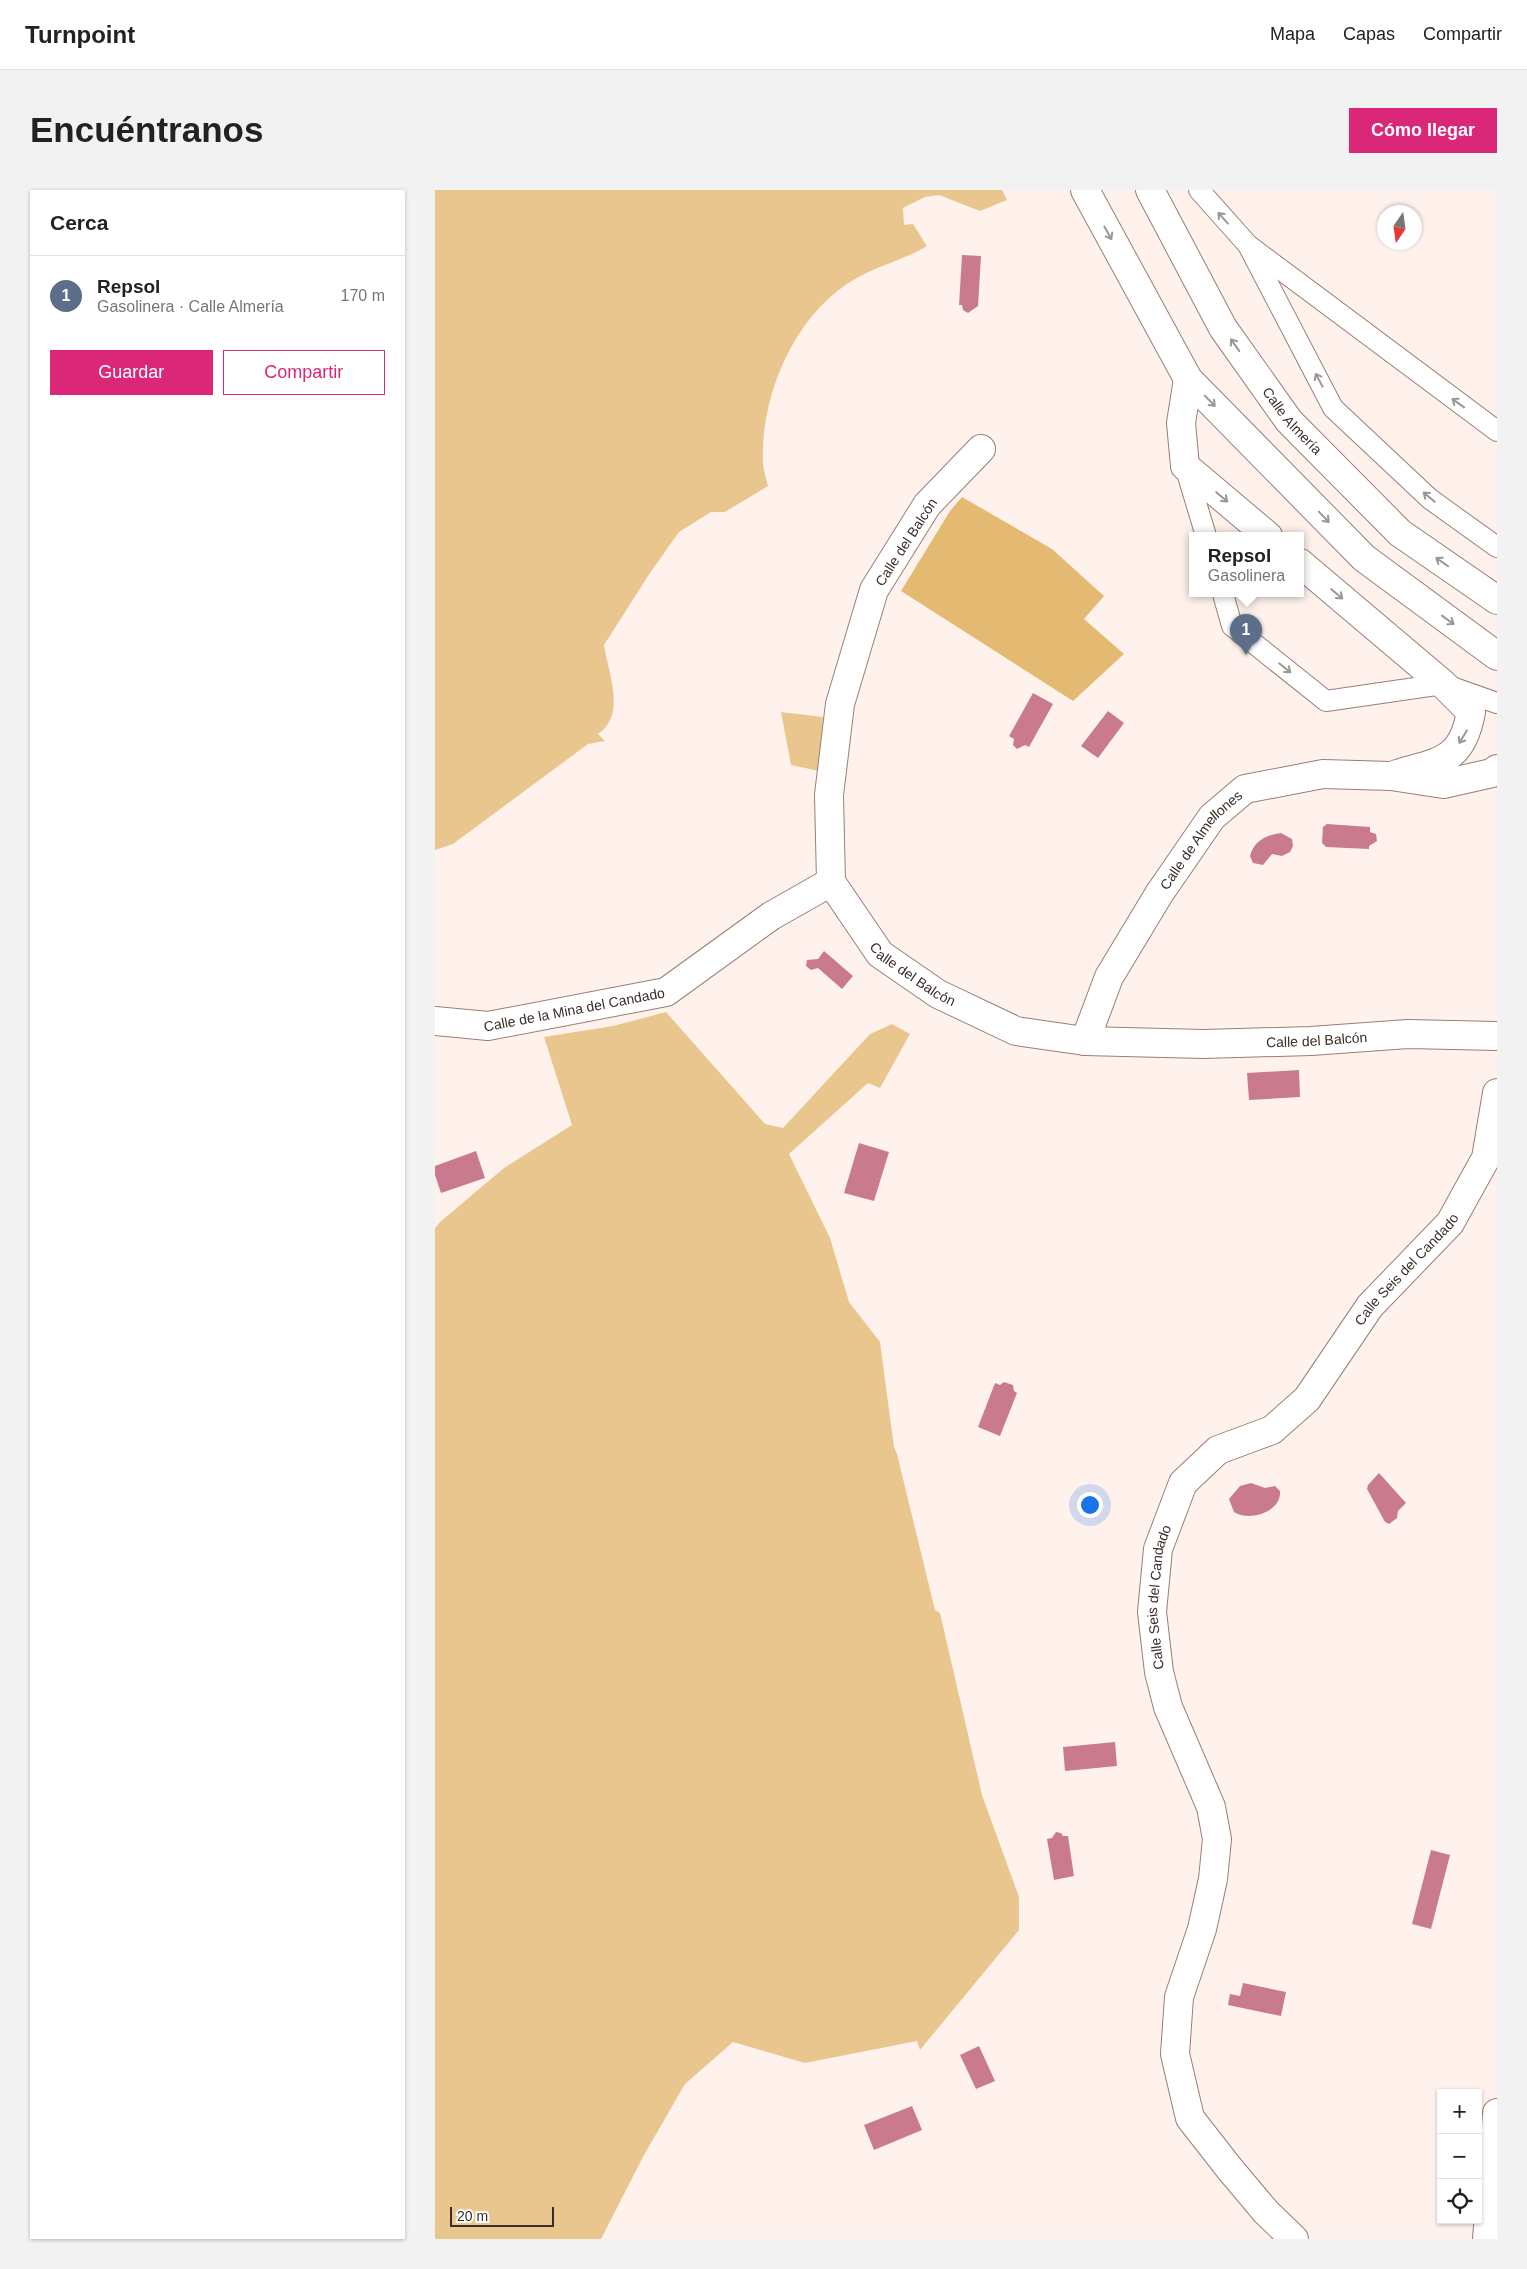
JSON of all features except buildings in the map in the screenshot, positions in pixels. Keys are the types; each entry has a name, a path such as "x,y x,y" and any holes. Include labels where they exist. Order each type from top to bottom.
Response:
{"street":[{"path":"1085,190 1188,379 1364,558 1497,656"},
{"name":"Calle Almería","path":"1150,190 1223,328 1289,421 1400,533 1497,600"},
{"path":"1188,379 1181,423 1185,466 1263,532"},
{"name":"Calle del Balcón","path":"981,448 927,505 874,590 840,704 829,795 831,882 880,954 938,994 1016,1031 1085,1041 1203,1044 1311,1042 1408,1034 1497,1036"},
{"path":"1304,566 1443,684 1471,712 1467,734 1448,758 1391,776"},
{"name":"Calle de Almellones","path":"1085,1041 1109,977 1159,894 1212,817 1245,789 1323,774 1391,776 1443,784 1492,773 1497,769"},
{"name":"Calle de la Mina del Candado","path":"435,1021 488,1026 666,992 771,916 831,882"},
{"name":"Calle Seis del Candado","path":"1295,2239 1267,2212 1229,2168 1190,2118 1175,2054 1179,1997 1202,1929 1213,1879 1217,1839 1211,1808 1168,1707 1159,1672 1152,1612 1158,1548 1183,1484 1218,1450 1272,1430 1307,1399 1370,1306 1450,1223 1486,1158 1497,1093"},
{"path":"1487,2239 1497,2113"}],"lane":[{"path":"1199,190 1248,245 1497,432"},
{"path":"1248,245 1333,408 1430,498 1497,547"},
{"path":"1185,466 1206,532"},
{"path":"1224,597 1232,626 1326,701 1443,684 1497,703"}],"shaded area":[{"path":"435,190 1002,190 1007,200 980,211 939,195 925,197 903,208 904,225 913,224 927,246 857,278 828,299 796,339 784,362 774,386 764,436 763,463 768,486 725,512 711,512 679,532 604,645 612,680 614,704 612,716 607,726 598,734 605,741 588,744 453,844 435,850"},
{"path":"962,255 981,256 978,306 968,313 963,310 962,305 959,305"},
{"path":"962,497 1052,549 1104,596 1084,619 1124,654 1073,701 901,591 950,511"},
{"path":"1033,693 1053,704 1029,747 1025,745 1017,749 1013,745 1014,739 1009,736"},
{"path":"1108,711 1124,723 1098,758 1081,746"},
{"path":"781,712 823,717 819,771 791,765"},
{"path":"1327,824 1370,827 1370,832 1376,834 1377,841 1369,846 1369,849 1326,847 1322,843 1323,827"},
{"path":"1281,833 1292,839 1293,846 1290,852 1282,856 1272,854 1263,865 1253,863 1250,856 1254,846 1270,835"},
{"path":"824,951 853,976 842,989 818,968 811,970 806,966 807,960 818,959"},
{"path":"666,1012 765,1124 783,1128 870,1034 892,1024 910,1034 880,1088 868,1083 789,1154 830,1238 849,1302 880,1342 894,1447 935,1610 940,1613 982,1795 1019,1897 1019,1930 920,2050 917,2041 805,2063 733,2042 685,2084 644,2155 601,2239 435,2239 435,1228 504,1168 572,1125 544,1037 613,1026"},
{"path":"1299,1070 1300,1097 1249,1100 1247,1073"},
{"path":"859,1143 889,1152 874,1201 844,1193"},
{"path":"476,1151 485,1178 441,1193 435,1175 435,1166"},
{"path":"1004,1382 1013,1385 1014,1391 1017,1393 1000,1436 978,1427 995,1383 1000,1385"},
{"path":"1379,1473 1406,1503 1398,1511 1397,1518 1389,1524 1385,1522 1367,1489 1368,1485"},
{"path":"1251,1483 1265,1488 1275,1486 1280,1491 1279,1498 1276,1505 1270,1510 1256,1515 1240,1515 1234,1512 1229,1499 1240,1486"},
{"path":"1115,1742 1117,1766 1065,1771 1063,1747"},
{"path":"1056,1832 1061,1833 1063,1836 1068,1836 1074,1876 1054,1880 1047,1839 1052,1838"},
{"path":"1431,1850 1450,1855 1431,1929 1412,1924"},
{"path":"1243,1983 1286,1992 1281,2016 1228,2005 1230,1994 1240,1996"},
{"path":"979,2046 995,2081 976,2089 960,2055"},
{"path":"912,2106 922,2130 874,2150 864,2125"}],"place":[{"name":"Repsol","path":"1246,655"}]}
